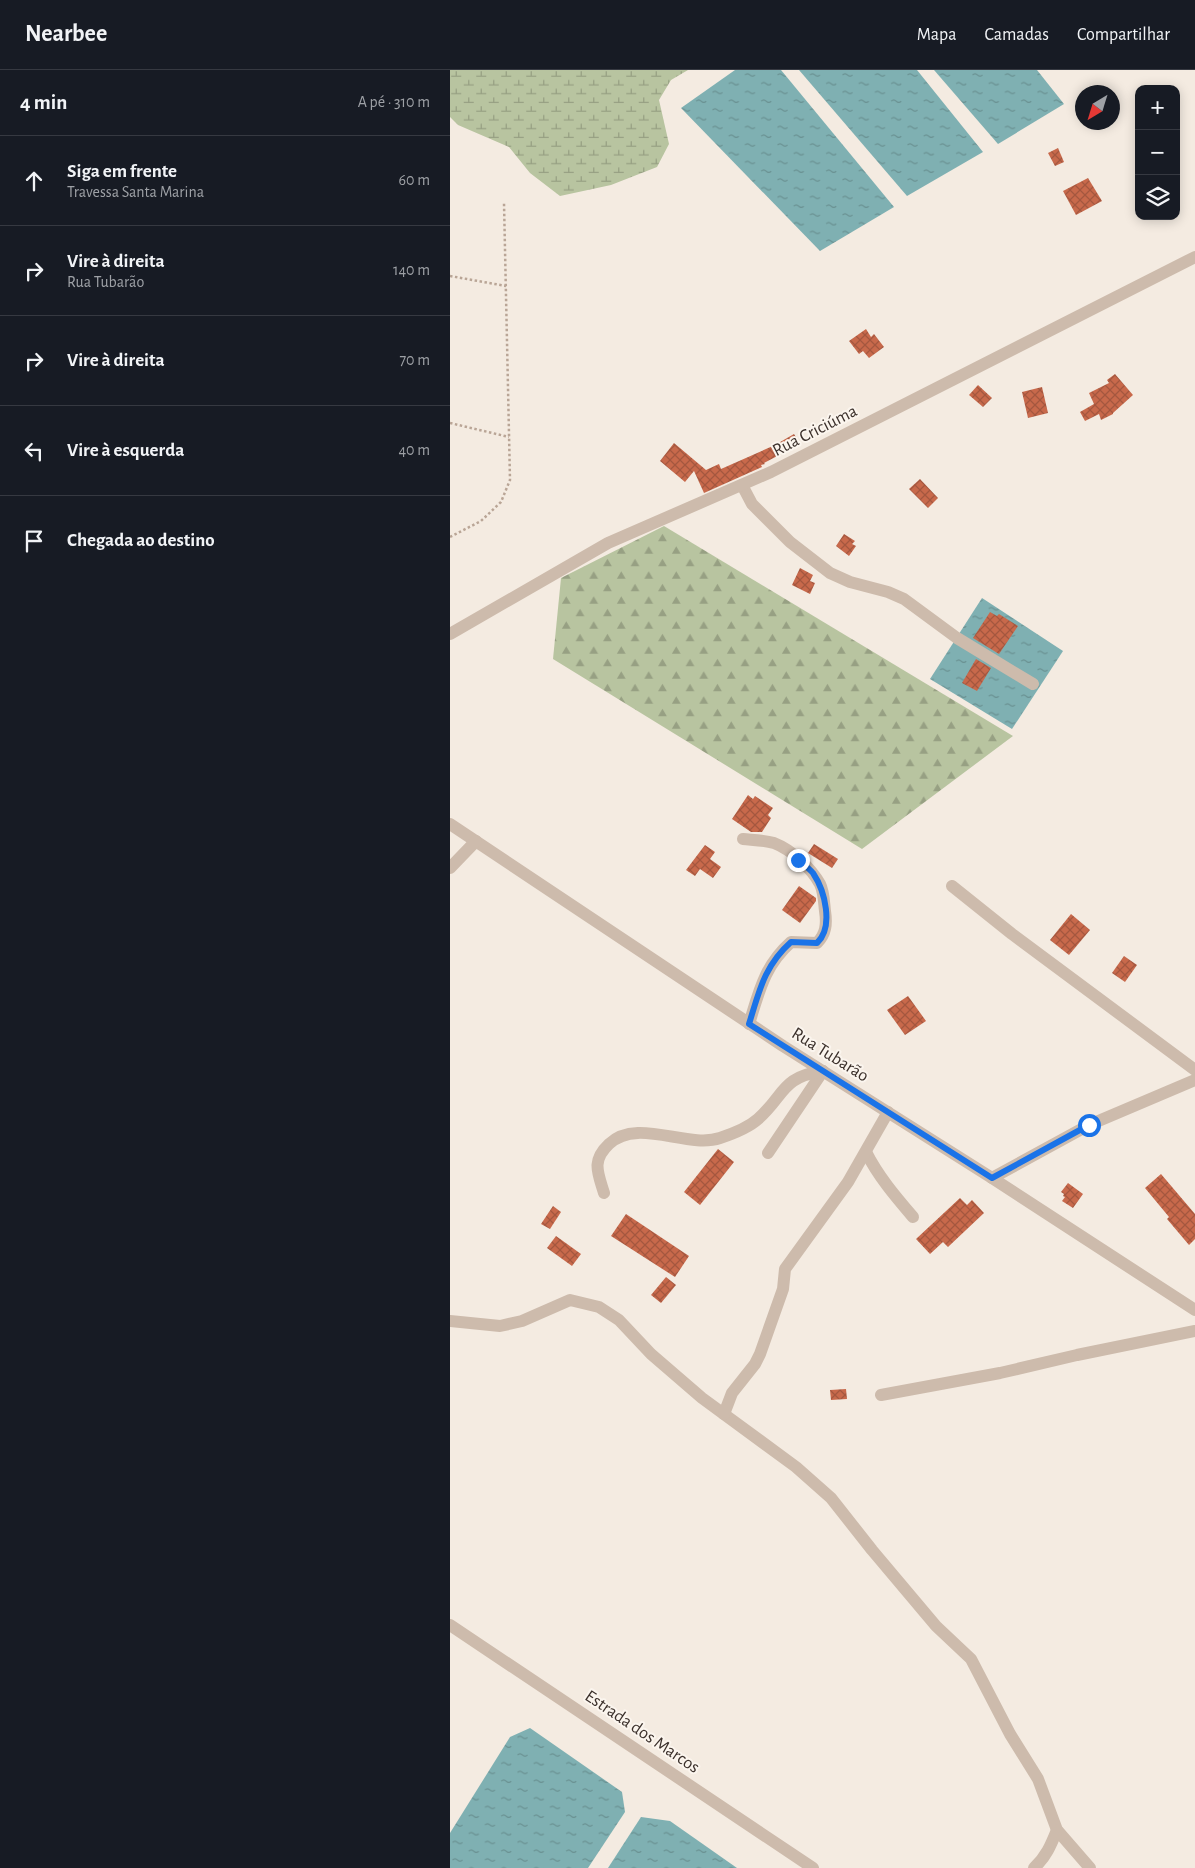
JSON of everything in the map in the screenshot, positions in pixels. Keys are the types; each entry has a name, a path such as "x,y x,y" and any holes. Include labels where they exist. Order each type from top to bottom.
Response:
{"street":[{"name":"Rua Criciúma","path":"450,634 608,543 771,472 1195,257"},
{"path":"742,485 752,504 790,542 830,573 850,582 888,592 904,599 957,638 1033,684"},
{"name":"Rua Tubarão","path":"450,824 749,1024 992,1178 1195,1310"},
{"path":"743,840 774,843 812,871 821,886 826,925 822,938 817,943 791,942 774,959 766,972 749,1024"},
{"path":"450,868 476,841"},
{"path":"952,886 1045,959 1195,1070"},
{"path":"768,1153 823,1071"},
{"path":"604,1193 596,1168 600,1155 609,1144 620,1137 639,1133 707,1142 721,1138 756,1121 791,1082 809,1073 823,1071"},
{"path":"992,1178 1089,1125 1195,1080"},
{"path":"724,1414 732,1393 760,1354 783,1289 785,1269 848,1182 888,1112"},
{"path":"866,1152 873,1167 913,1217"},
{"path":"450,1322 500,1326 522,1322 570,1300 599,1307 619,1320 670,1371 796,1467 831,1498 930,1619 971,1659 1010,1734 1038,1779 1057,1830 1090,1868"},
{"path":"881,1395 1000,1373 1195,1330"},
{"name":"Estrada dos Marcos","path":"450,1625 814,1868"},
{"path":"1034,1868 1051,1847 1057,1830"}],"path":[{"path":"450,537 481,521 501,502 510,480 504,203"},
{"path":"450,276 506,286"},
{"path":"450,423 509,437"}],"green space":[{"path":"450,70 688,70 671,80 659,100 669,144 657,167 611,185 560,196 530,173 509,147 458,125 450,117"},
{"path":"664,526 1013,736 862,849 553,659 561,578"}],"water":[{"path":"735,70 781,70 894,207 820,251 681,108"},
{"path":"799,70 917,70 983,152 907,196"},
{"path":"934,70 1037,70 1064,104 998,144"},
{"path":"982,598 1063,651 1012,729 930,679"},
{"path":"530,1728 622,1792 625,1812 588,1868 450,1868 450,1833 510,1737"},
{"path":"641,1817 670,1821 737,1868 608,1868"}],"building":[{"path":"1058,148 1064,162 1055,166 1048,153"},
{"path":"1088,178 1102,201 1076,215 1063,191"},
{"path":"866,329 871,337 874,334 884,347 869,358 863,351 859,354 849,341"},
{"path":"1115,374 1133,395 1113,414 1101,420 1099,414 1085,421 1080,412 1094,404 1089,393 1109,383 1107,380"},
{"path":"978,385 992,398 983,407 969,395"},
{"path":"1042,387 1048,413 1028,418 1022,392"},
{"path":"794,434 800,444 764,463 761,465 762,467 704,493 694,471 685,482 660,461 674,443 706,470 719,464 721,469 775,445"},
{"path":"920,479 938,498 928,508 909,489"},
{"path":"844,534 855,541 852,544 856,546 849,556 836,546"},
{"path":"800,568 813,575 810,581 815,583 810,594 792,585"},
{"path":"990,612 997,616 999,614 1018,626 999,654 973,638"},
{"path":"976,659 991,668 977,691 962,683"},
{"path":"748,795 753,799 755,796 773,808 768,815 771,818 762,832 751,832 732,819"},
{"path":"814,844 838,859 832,868 808,853"},
{"path":"705,845 715,852 710,859 721,867 713,878 700,869 695,876 686,870"},
{"path":"799,886 816,898 816,901 800,923 782,910"},
{"path":"1071,914 1090,930 1069,955 1050,940"},
{"path":"1124,956 1137,965 1125,982 1112,973"},
{"path":"908,996 926,1021 905,1035 887,1010"},
{"path":"718,1149 734,1162 700,1205 684,1192"},
{"path":"1161,1174 1195,1214 1195,1239 1189,1245 1167,1219 1169,1217 1145,1188"},
{"path":"1068,1183 1083,1194 1073,1208 1062,1201 1065,1197 1061,1192"},
{"path":"960,1198 967,1205 972,1200 984,1213 948,1247 943,1242 930,1254 916,1239"},
{"path":"553,1206 561,1212 550,1229 541,1224"},
{"path":"626,1214 689,1256 675,1277 611,1236"},
{"path":"556,1236 581,1254 572,1266 547,1248"},
{"path":"666,1277 676,1285 661,1303 651,1295"},
{"path":"846,1389 847,1399 831,1400 830,1390"}],"route":[{"path":"798,860 812,871 821,886 826,925 822,938 817,943 791,942 774,959 766,972 749,1024 992,1178 1089,1125"}]}
